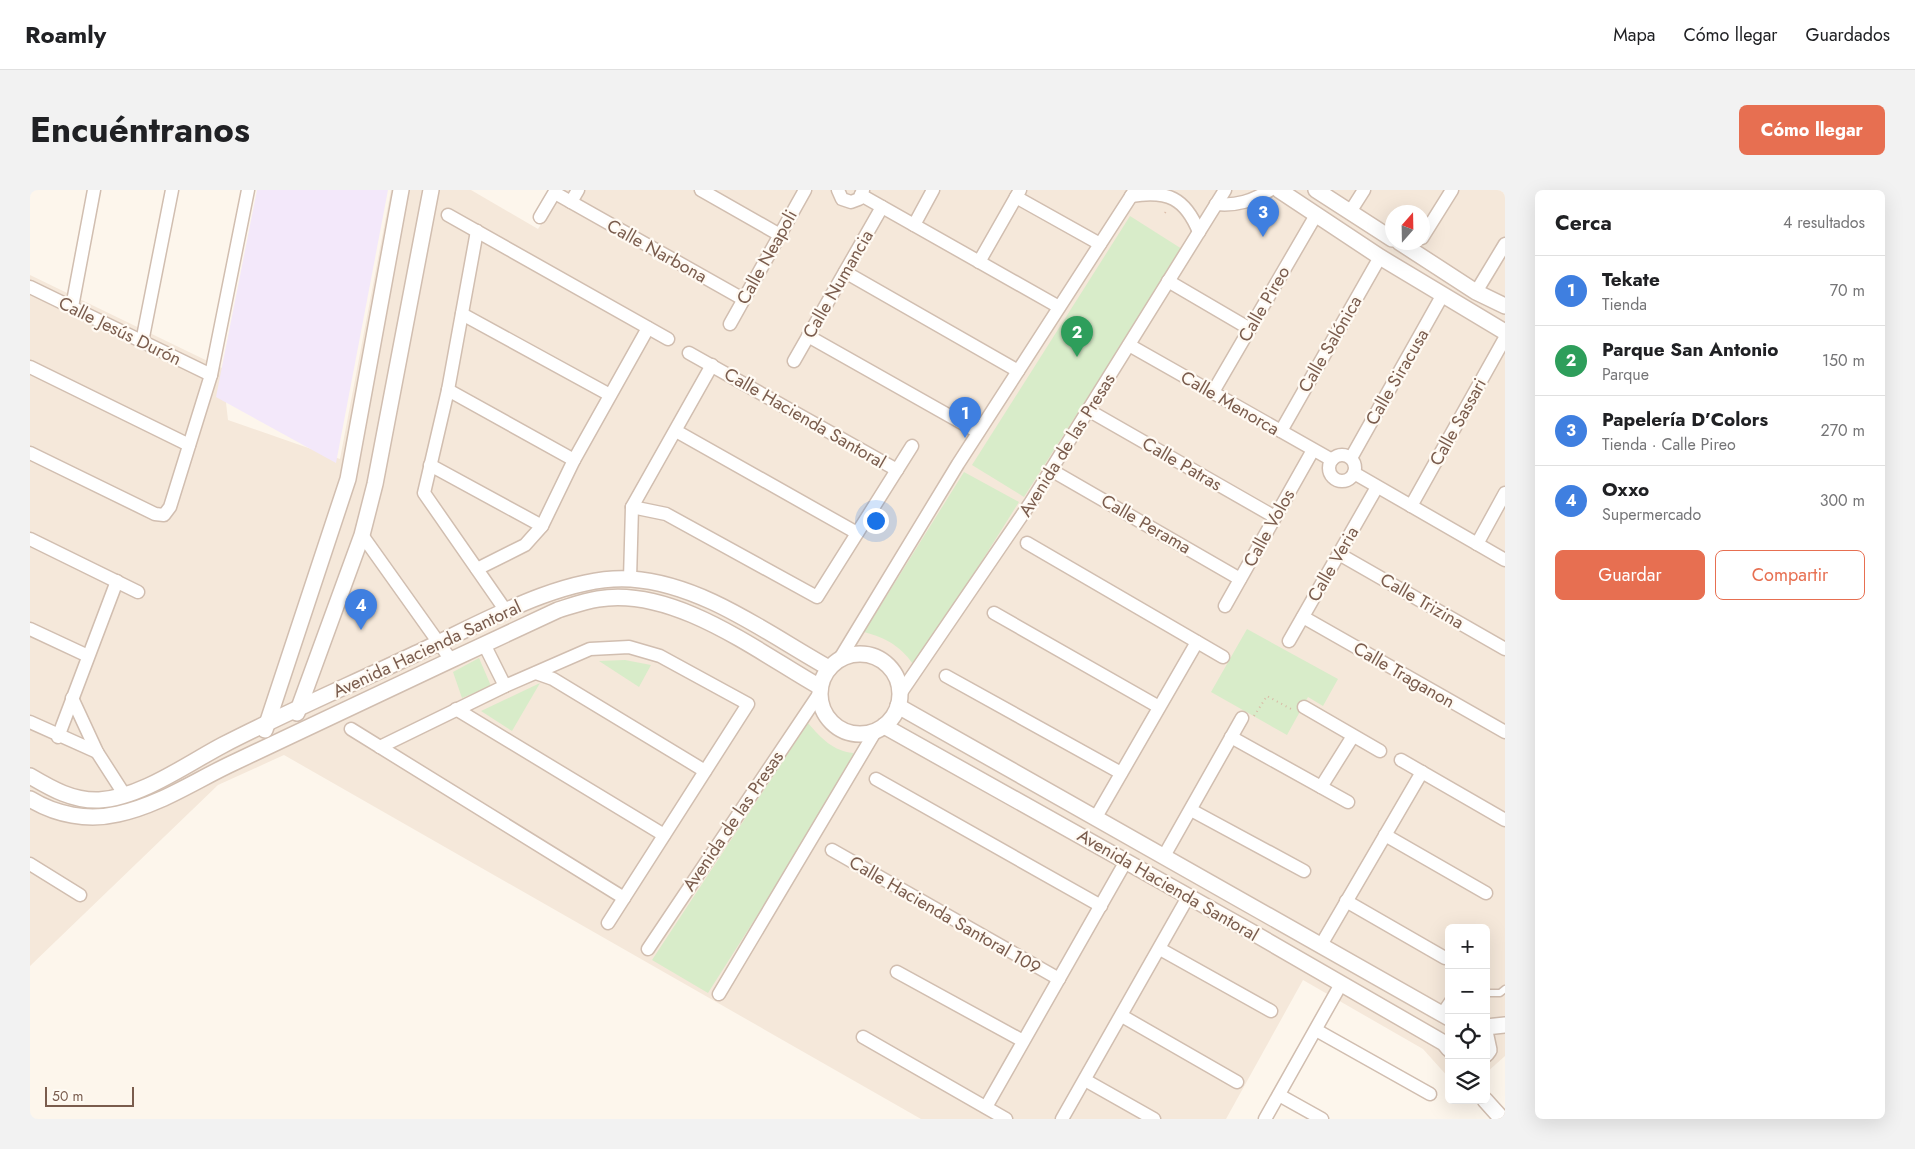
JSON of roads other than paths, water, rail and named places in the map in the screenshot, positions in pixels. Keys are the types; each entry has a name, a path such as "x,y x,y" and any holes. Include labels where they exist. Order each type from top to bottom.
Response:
{"street":[{"path":"72,307 94,190"},
{"path":"142,342 172,190"},
{"path":"30,453 155,514 164,515 170,507 211,375 248,190"},
{"path":"258,751 348,479 401,190"},
{"path":"290,736 362,535 375,484 431,190"},
{"path":"571,202 578,190"},
{"path":"701,190 780,235"},
{"name":"Calle Neapoli","path":"730,324 805,190"},
{"path":"838,190 839,196 846,201 855,201 862,193 882,207 1059,307"},
{"path":"914,225 933,190"},
{"name":"Avenida de las Presas","path":"899,700 1052,470 1225,190"},
{"path":"1216,204 1230,205 1254,200 1270,190"},
{"path":"1279,190 1442,296 1505,332"},
{"path":"1316,190 1385,234"},
{"path":"1350,212 1364,190"},
{"path":"1430,225 1452,190"},
{"path":"540,217 555,191"},
{"name":"Calle Narbona","path":"555,191 571,202 744,300"},
{"path":"880,729 860,734 844,731 831,723 822,710 820,691 834,664 978,432 1133,193 1162,192 1176,197 1192,216 1199,232"},
{"path":"979,262 1018,193 1100,244"},
{"name":"Calle Numancia","path":"794,361 882,207"},
{"path":"448,215 668,340"},
{"name":"Calle Pireo","path":"1213,392 1316,215"},
{"path":"477,232 448,390 424,493 506,611"},
{"path":"1476,292 1505,244"},
{"path":"1421,250 1476,292 1505,306"},
{"name":"Calle Salónica","path":"1281,431 1380,257"},
{"path":"845,272 1018,371"},
{"path":"1168,281 1250,329"},
{"name":"Calle Jesús Durón","path":"30,287 211,375"},
{"name":"Calle Siracusa","path":"1351,458 1442,296"},
{"path":"462,314 610,395"},
{"path":"477,569 525,545 542,526 574,460 648,328"},
{"path":"808,336 978,432"},
{"name":"Calle Sassari","path":"1411,506 1505,338"},
{"name":"Calle Menorca","path":"1129,345 1332,460"},
{"name":"Calle Hacienda Santoral","path":"690,353 897,470"},
{"name":"Calle Hacienda Santoral","path":"630,579 632,507 712,365"},
{"path":"30,367 190,445"},
{"path":"448,390 574,460"},
{"name":"Calle Patras","path":"1088,410 1275,517"},
{"path":"676,431 858,533"},
{"name":"Calle Hacienda Santoral","path":"632,507 666,514 817,597 912,446"},
{"name":"Calle Volos","path":"1225,606 1313,450"},
{"path":"1342,454 1351,458 1355,465 1354,473 1348,479 1336,479 1330,473 1332,460 1342,454"},
{"path":"430,465 542,526"},
{"name":"Calle Perama","path":"1052,470 1240,579"},
{"path":"1354,473 1505,560"},
{"name":"Calle Veria","path":"1289,642 1377,487"},
{"path":"1477,544 1505,493"},
{"path":"362,535 451,660"},
{"path":"30,539 138,592"},
{"path":"1026,543 1223,657"},
{"name":"Calle Trizina","path":"1339,554 1505,649"},
{"name":"Avenida Hacienda Santoral","path":"30,776 52,789 77,799 101,800 124,794 151,784 266,724 506,611 567,587 608,579 630,579 666,586 717,604 834,664"},
{"path":"58,737 116,581"},
{"name":"Avenida Hacienda Santoral","path":"30,799 56,812 83,817 116,815 151,805 258,751 484,644 558,610 599,599 634,598 683,610 820,691"},
{"path":"994,613 1159,707"},
{"name":"Calle Traganon","path":"1303,617 1505,732"},
{"path":"30,629 88,656"},
{"path":"1096,817 1197,642"},
{"path":"484,644 505,686"},
{"path":"380,747 505,686 590,649 629,647 660,656 748,704 608,923"},
{"path":"719,994 899,700 897,680 890,668 879,660 859,655 834,664"},
{"path":"536,672 553,679 705,771"},
{"path":"946,676 1121,773"},
{"name":"Avenida de las Presas","path":"648,948 820,691"},
{"path":"72,698 96,752 124,794"},
{"name":"Avenida Hacienda Santoral","path":"899,700 1017,772 1444,1015"},
{"path":"1304,707 1380,751"},
{"path":"456,709 664,835"},
{"path":"1164,856 1242,718"},
{"path":"30,722 58,737 96,752"},
{"path":"351,729 624,898"},
{"name":"Avenida Hacienda Santoral","path":"880,729 1006,793 1445,1044"},
{"path":"1322,787 1353,736"},
{"path":"1231,737 1348,802"},
{"path":"1401,760 1505,820"},
{"path":"1006,793 1017,772"},
{"path":"1321,945 1422,772"},
{"path":"876,779 1101,906"},
{"path":"1191,810 1304,871"},
{"path":"1385,835 1486,893"},
{"name":"Calle Hacienda Santoral 109","path":"832,850 1059,979"},
{"name":"Calle Hacienda Santoral 109","path":"986,1107 1126,861"},
{"path":"30,864 80,894"},
{"path":"1062,1119 1086,1080 1188,897"},
{"path":"1346,901 1445,958"},
{"path":"1264,940 1274,918"},
{"path":"1160,949 1271,1012"},
{"path":"897,972 1023,1041"},
{"path":"1265,1119 1342,984"},
{"path":"1122,1016 1237,1082"},
{"path":"1490,1026 1505,1024"},
{"path":"1316,1030 1430,1094"},
{"path":"863,1037 1006,1119"},
{"path":"1086,1080 1154,1119"},
{"path":"1279,1095 1322,1119"},
{"path":"1489,1104 1502,1119"}],"lane":[{"path":"1490,993 1500,993 1505,989"}],"place":[{"name":"Papelería D’Colors","path":"1263,237"},
{"name":"Parque San Antonio","path":"1077,357"},
{"name":"Tekate","path":"965,438"},
{"name":"Oxxo","path":"361,630"}]}
